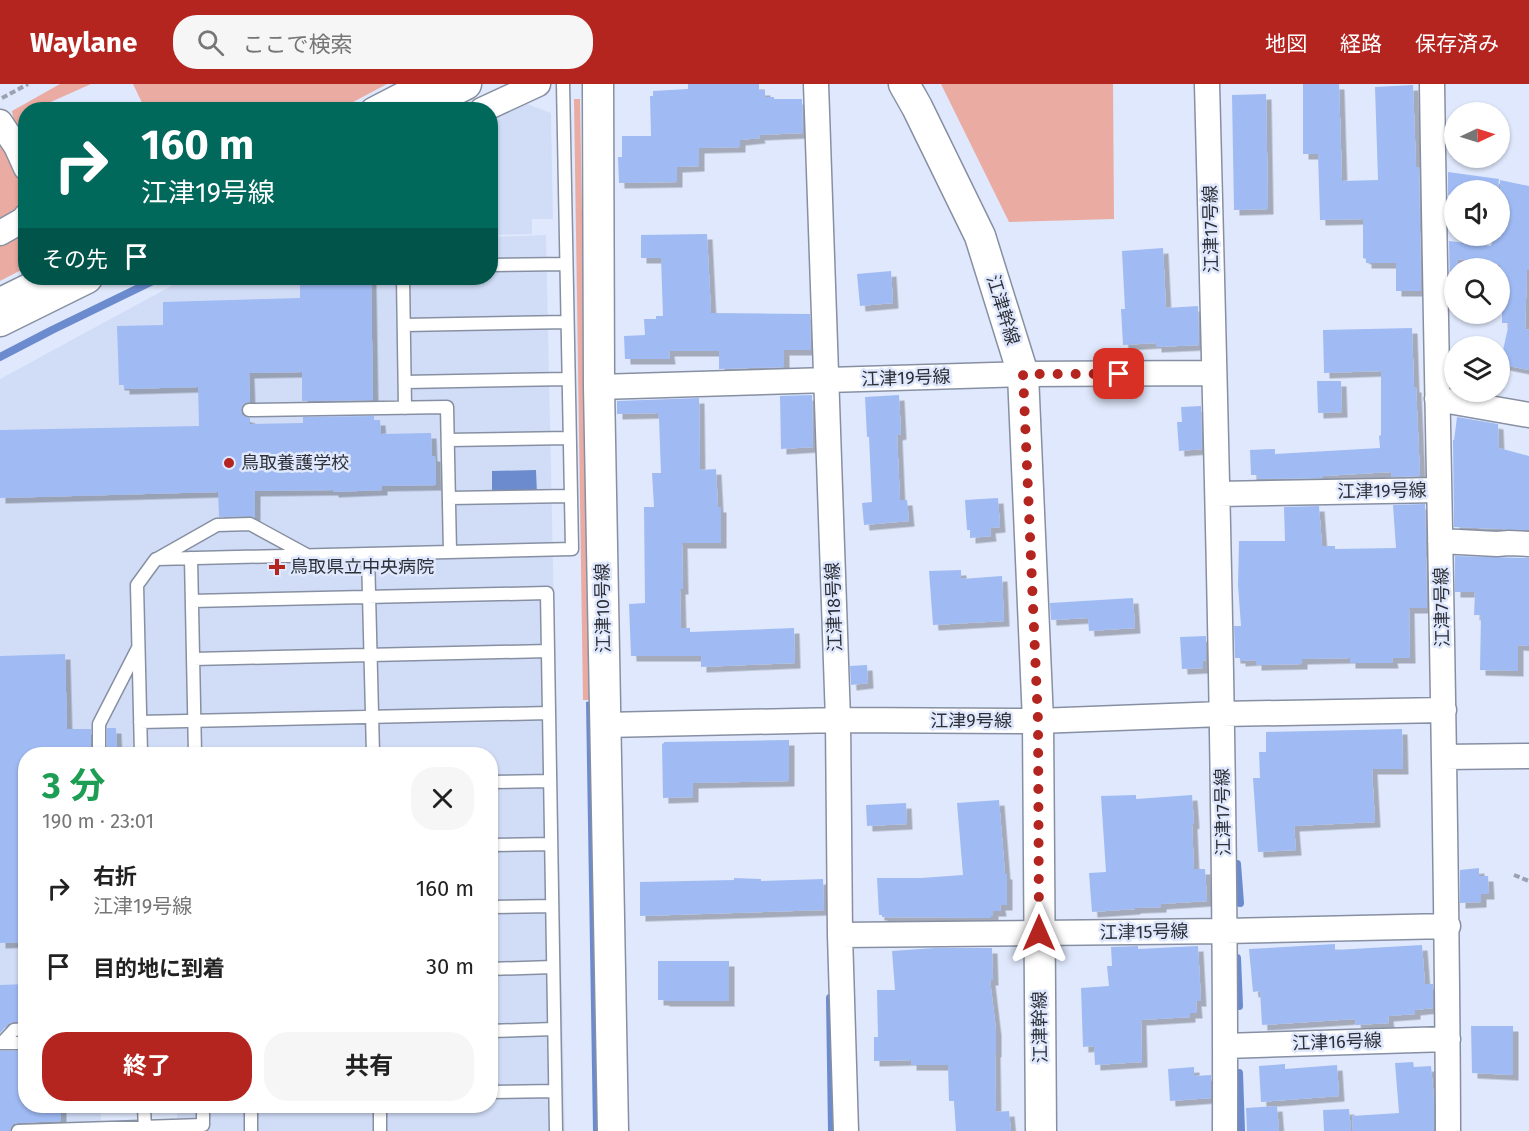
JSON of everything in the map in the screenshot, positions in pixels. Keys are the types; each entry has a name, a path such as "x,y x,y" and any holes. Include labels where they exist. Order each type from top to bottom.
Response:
{"street":[{"path":"388,102 423,84"},
{"path":"431,102 466,84"},
{"path":"498,103 538,84"},
{"name":"江津10号線","path":"598,84 598,387 613,1131"},
{"name":"江津18号線","path":"816,84 838,720 840,935 846,1131"},
{"name":"江津幹線","path":"904,84 980,236 1023,374 1038,721 1041,1131"},
{"name":"江津17号線","path":"1207,84 1222,714 1225,1131"},
{"name":"江津7号線","path":"1432,84 1448,926 1448,1131"},
{"path":"0,122 18,150"},
{"path":"0,233 18,223"},
{"path":"0,300 31,285"},
{"path":"0,321 73,285"},
{"name":"江津19号線","path":"598,387 1023,374 1214,373"},
{"path":"1437,399 1529,415"},
{"name":"江津19号線","path":"1218,494 1439,490"},
{"path":"1440,541 1529,543"},
{"name":"江津9号線","path":"605,725 838,720 1038,721 1222,714 1444,710"},
{"path":"1444,757 1529,756"},
{"name":"江津15号線","path":"840,935 1448,926"},
{"name":"江津16号線","path":"1226,1046 1448,1039"}],"lane":[{"path":"156,559 572,549 563,84"},
{"path":"498,265 566,264"},
{"path":"403,285 405,408"},
{"path":"404,325 567,322"},
{"path":"405,382 568,379"},
{"path":"249,410 447,407 450,552"},
{"path":"448,440 569,438"},
{"path":"449,498 571,496"},
{"path":"141,747 137,585 156,559 217,525 250,524 308,555"},
{"path":"368,554 373,747"},
{"path":"191,558 195,747"},
{"path":"192,601 547,593 556,1131"},
{"path":"99,747 99,724 138,647"},
{"path":"193,659 548,651"},
{"path":"140,722 549,713"},
{"path":"498,782 550,781"},
{"path":"498,845 551,844"},
{"path":"498,907 552,906"},
{"path":"498,969 553,968"},
{"path":"498,1031 554,1029"},
{"path":"1,1043 14,1030 18,1030"},
{"path":"1,1043 18,1043"},
{"path":"498,1092 555,1091"},
{"path":"144,1113 145,1129"},
{"path":"18,1131 145,1129 203,1125 203,1113"},
{"path":"251,1113 251,1131"},
{"path":"380,1113 380,1131"}],"path":[{"path":"0,99 28,84"},
{"path":"1514,874 1529,881"}],"shaded area":[{"path":"60,84 91,84 51,102 28,102"},
{"path":"133,84 387,84 353,102 142,102"},
{"path":"941,84 1113,84 1114,219 1009,222"},
{"path":"574,99 580,99 590,700 583,700"},
{"path":"522,102 551,113 553,219 532,219 532,234 498,235 498,115"},
{"path":"18,108 18,138 16,134 12,111"},
{"path":"0,141 7,147 18,168 18,211 0,225"},
{"path":"18,230 18,272 0,281 0,240"},
{"name":"鳥取県立中央病院","path":"546,235 565,1131 177,1131 177,1113 498,1113 498,747 18,747 18,1113 101,1113 101,1131 0,1131 0,379 173,285 498,285 498,237"}],"water":[{"path":"536,470 537,494 492,495 492,471"},
{"path":"591,701 599,1131 593,1131 586,702"}],"building":[{"path":"688,84 759,84 759,90 765,90 765,97 802,99 803,133 759,135 760,138 740,140 740,147 699,148 699,166 677,167 677,182 619,183 618,157 622,157 622,136 651,136 650,96 653,96 653,91 688,89"},
{"path":"1303,84 1339,84 1342,181 1378,180 1375,87 1413,85 1416,167 1419,167 1421,291 1396,291 1396,263 1366,263 1366,259 1363,258 1363,219 1320,220 1318,154 1303,154"},
{"path":"1266,94 1268,209 1234,210 1232,95"},
{"path":"1448,172 1499,179 1499,180 1448,180"},
{"path":"1510,182 1529,186 1529,270 1527,270 1525,329 1529,330 1529,370 1510,366 1510,336 1506,336 1510,324 1510,258 1449,258 1449,246 1510,246"},
{"path":"707,234 711,313 810,314 811,350 784,350 784,367 719,369 719,351 669,351 670,359 625,359 624,336 645,335 644,319 656,319 656,316 663,316 661,258 641,258 641,235"},
{"path":"1163,248 1166,308 1198,306 1199,345 1156,347 1156,343 1123,345 1121,309 1125,309 1122,251"},
{"path":"891,271 893,303 860,306 857,274"},
{"path":"300,285 371,285 373,400 302,401 302,372 249,373 250,402 242,406 242,415 250,418 250,424 303,423 303,417 374,416 374,420 380,420 381,434 431,433 436,485 382,486 382,490 333,492 333,490 255,491 255,518 250,516 219,517 218,492 0,498 0,430 199,426 198,387 124,389 124,385 119,385 117,326 163,325 163,302 300,298"},
{"path":"1412,328 1420,476 1391,477 1391,472 1323,476 1323,478 1258,479 1257,475 1251,475 1250,450 1275,449 1275,454 1380,448 1381,371 1324,373 1323,330"},
{"path":"1317,381 1341,381 1342,412 1318,413"},
{"path":"812,395 813,447 781,449 780,396"},
{"path":"899,395 901,434 897,435 900,500 907,500 909,521 864,525 862,503 872,502 865,397"},
{"path":"699,398 700,470 716,469 718,507 721,507 721,543 682,543 681,628 690,628 690,632 794,628 795,663 701,667 701,656 631,656 629,604 645,603 644,507 654,507 652,473 661,473 659,419 658,413 617,414 617,401"},
{"path":"1201,406 1202,449 1179,451 1177,422 1182,422 1181,407"},
{"path":"1457,417 1498,424 1499,448 1529,456 1529,530 1454,527 1453,440"},
{"path":"998,498 1000,527 990,528 991,536 970,538 970,530 967,530 965,500"},
{"path":"1425,504 1427,608 1409,608 1410,658 1392,658 1393,663 1350,663 1350,658 1302,659 1302,664 1256,665 1256,660 1240,661 1240,658 1235,658 1234,626 1241,626 1238,585 1239,541 1285,541 1284,507 1319,506 1322,546 1335,546 1335,549 1396,548 1393,505"},
{"path":"1455,556 1529,558 1529,646 1518,645 1518,671 1480,670 1481,615 1474,615 1475,592 1455,592"},
{"path":"961,570 961,579 1002,576 1004,621 933,625 929,571"},
{"path":"1133,598 1135,628 1089,631 1088,618 1051,620 1050,603"},
{"path":"1206,636 1206,660 1203,661 1203,668 1182,669 1180,637"},
{"path":"65,654 67,729 91,729 91,747 18,747 18,942 0,943 0,656"},
{"path":"867,665 868,683 851,685 850,666"},
{"path":"107,728 116,728 117,747 107,747"},
{"path":"1402,729 1403,769 1372,769 1375,822 1294,826 1296,850 1258,852 1253,778 1260,778 1259,752 1266,752 1266,732"},
{"path":"789,740 789,781 693,783 693,797 663,798 662,744 664,742"},
{"path":"1136,795 1136,799 1192,795 1194,869 1205,869 1207,901 1092,912 1089,873 1106,872 1101,796"},
{"path":"999,800 1005,874 1007,874 1007,905 1000,905 1001,911 993,911 991,918 882,917 879,915 877,878 963,875 957,803"},
{"path":"906,803 907,824 867,826 866,805"},
{"path":"1479,868 1479,876 1488,876 1489,894 1481,894 1481,902 1460,903 1460,870"},
{"path":"734,878 761,879 761,881 823,879 824,910 640,916 640,882 734,880"},
{"path":"1335,944 1335,950 1422,945 1425,984 1433,984 1433,1008 1415,1010 1415,1014 1388,1016 1389,1023 1356,1025 1355,1019 1262,1025 1260,991 1253,992 1249,949"},
{"path":"1138,946 1138,949 1198,946 1201,1001 1196,1001 1197,1013 1190,1013 1190,1017 1141,1020 1142,1062 1095,1065 1094,1046 1083,1047 1081,988 1109,986 1107,966 1112,966 1111,947"},
{"path":"992,948 993,980 990,980 996,1030 996,1112 1009,1111 1011,1131 956,1131 954,1101 949,1101 948,1065 911,1065 911,1060 874,1061 874,1037 878,1037 877,990 895,990 892,951"},
{"path":"658,961 729,961 729,1001 658,1000"},
{"path":"18,984 18,1022 8,1024 0,1033 0,985"},
{"path":"1471,1026 1513,1026 1513,1075 1472,1073"},
{"path":"0,1051 18,1051 18,1113 61,1113 61,1121 18,1123 13,1124 10,1131 0,1131"},
{"path":"1413,1062 1414,1067 1431,1066 1434,1131 1353,1131 1352,1116 1399,1113 1395,1063"},
{"path":"1285,1064 1285,1069 1337,1065 1339,1096 1261,1102 1259,1066"},
{"path":"1194,1067 1194,1076 1211,1075 1211,1098 1170,1101 1168,1069"},
{"path":"1277,1106 1279,1131 1247,1131 1246,1108"},
{"path":"1349,1109 1351,1131 1324,1131 1323,1110"}],"waterway":[{"path":"0,357 145,285"},
{"path":"1237,864 1240,903"},
{"path":"1237,958 1239,1006"},
{"path":"830,998 832,1131"},
{"path":"1239,1073 1241,1131"}],"place":[{"name":"鳥取養護学校","path":"229,463"},
{"name":"鳥取県立中央病院","path":"277,567"}],"route":[{"path":"1039,933 1038,721 1023,374 1119,374"}]}
